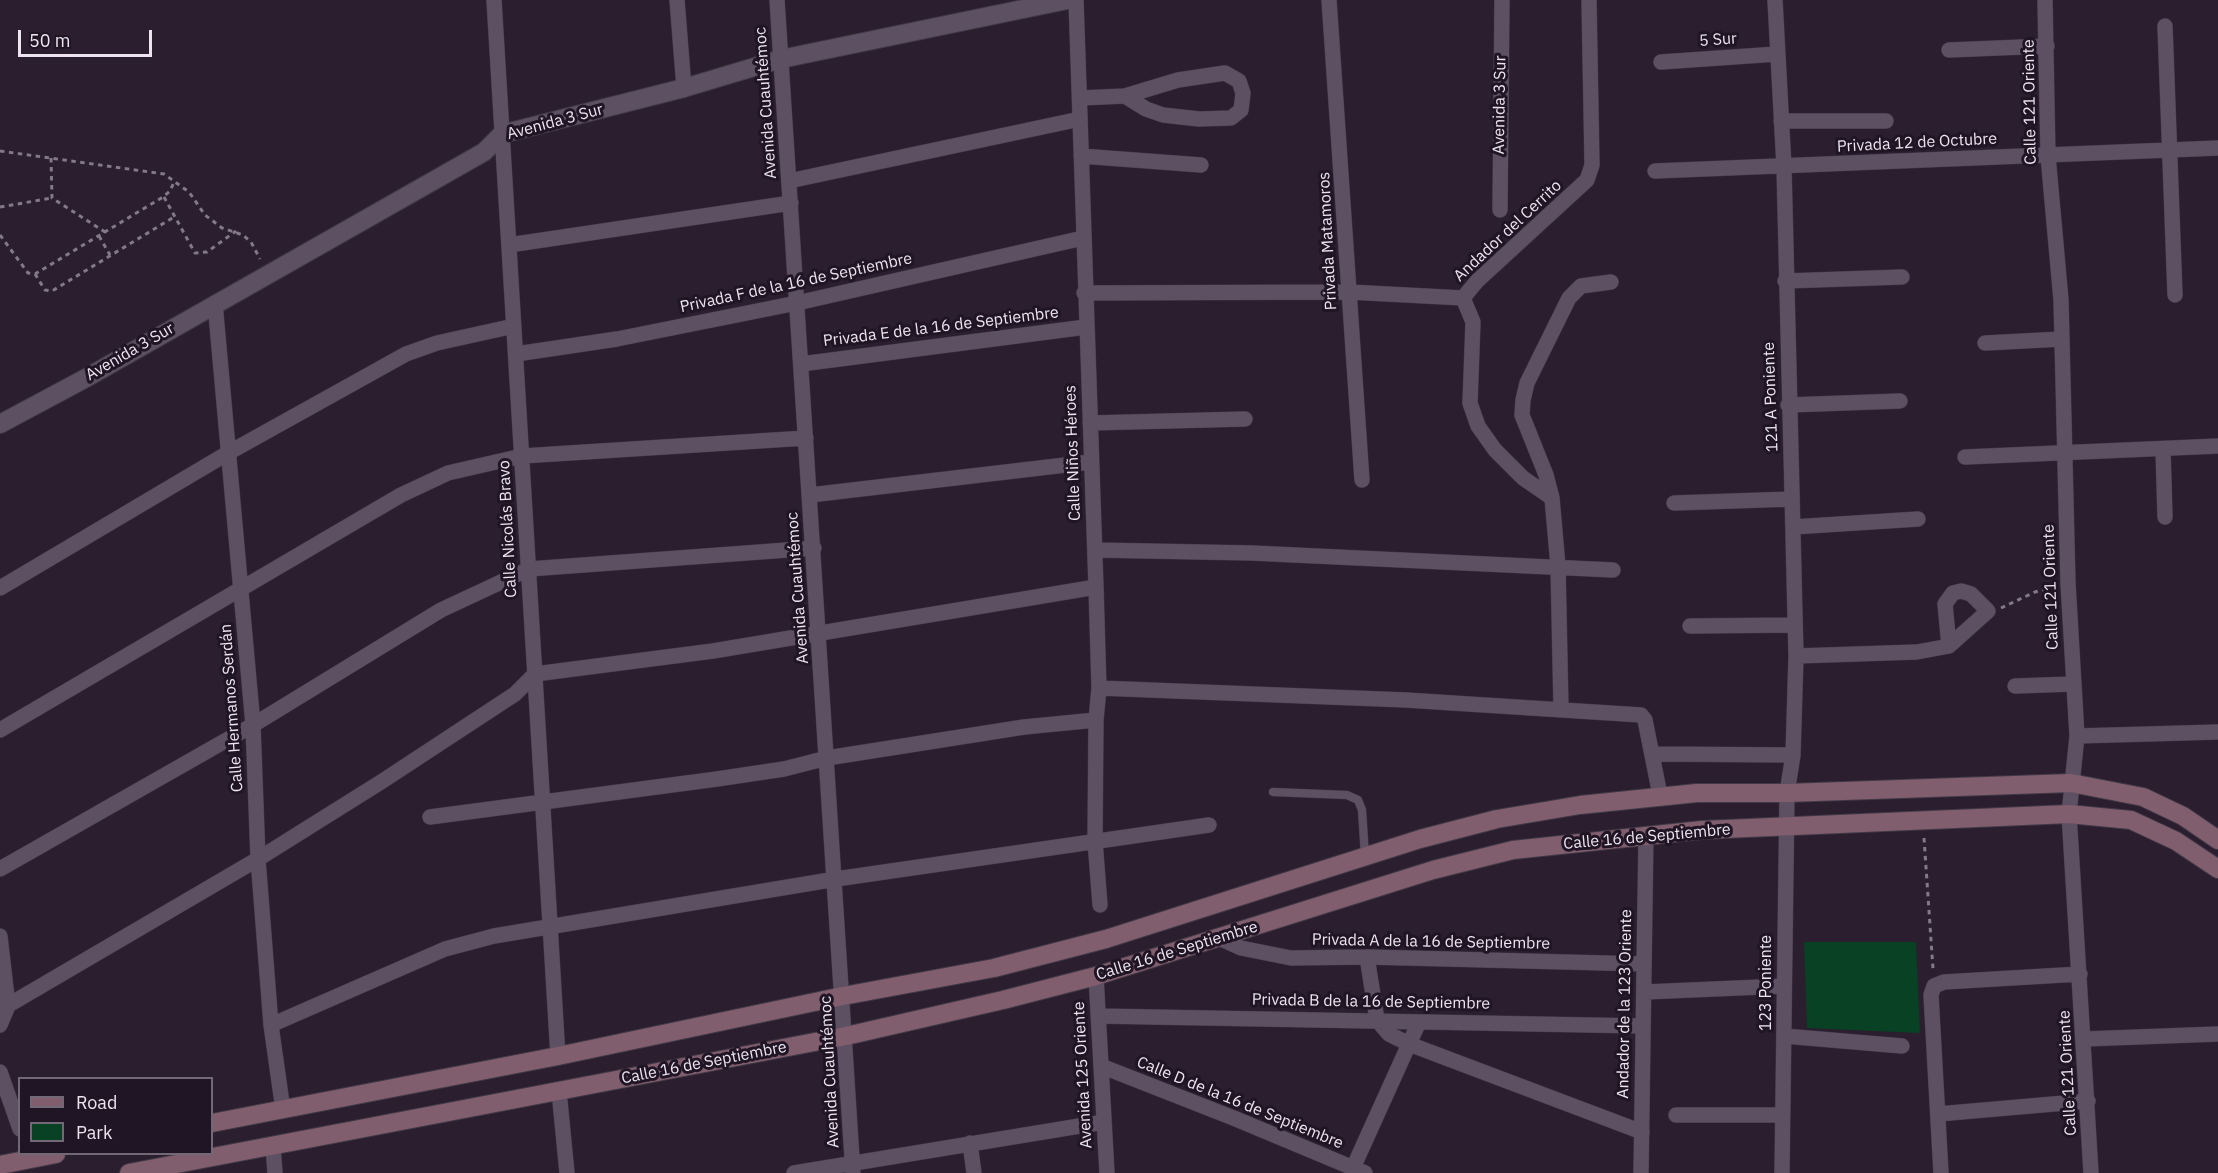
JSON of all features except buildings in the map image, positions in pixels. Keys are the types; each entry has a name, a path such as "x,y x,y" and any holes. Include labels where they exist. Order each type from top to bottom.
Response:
{"main road":[{"name":"Calle 16 de Septiembre","path":"213,1124 558,1056 843,996 994,968 1106,939 1420,839 1497,819 1660,795 2071,783 2143,797 2183,816 2218,840"},
{"name":"Calle 16 de Septiembre","path":"129,1173 846,1036 1096,976 1433,870 1513,850 1646,835 1923,818 2070,814 2131,820 2176,841 2218,869"},
{"path":"0,1165 29,1156"}],"street":[{"name":"Calle Nicolás Bravo","path":"494,0 558,1056"},
{"path":"678,0 684,88"},
{"name":"Avenida Cuauhtémoc","path":"777,0 836,879 853,1168"},
{"name":"Calle Niños Héroes","path":"1076,0 1099,688 1096,720 1095,841 1100,905"},
{"name":"Privada Matamoros","path":"1329,0 1362,480"},
{"name":"Avenida 3 Sur","path":"1500,210 1502,0"},
{"name":"Andador del Cerrito","path":"1552,498 1523,478 1494,450 1478,426 1470,403 1473,322 1463,298 1477,280 1587,180 1592,165 1589,0"},
{"name":"121 A Poniente","path":"1775,0 1776,54 1784,167 1788,405 1796,625 1793,755 1787,793"},
{"name":"Calle 121 Oriente","path":"2045,0 2048,156 2061,300 2068,583 2077,736 2070,814 2085,1039 2091,1173"},
{"name":"Avenida 3 Sur","path":"0,424 87,378 215,303 484,152 502,134 684,88 781,59 1058,1"},
{"path":"2165,26 2175,295"},
{"path":"1949,50 2047,46"},
{"name":"5 Sur","path":"1661,62 1776,54"},
{"path":"1080,98 1125,96 1178,80 1225,73 1239,81 1244,93 1241,110 1231,118 1163,115 1146,109 1125,96"},
{"path":"789,181 1080,119"},
{"path":"1781,121 1886,121"},
{"name":"Privada 12 de Octubre","path":"1654,171 2218,148"},
{"path":"1081,156 1202,165"},
{"path":"509,245 791,203"},
{"name":"Privada F de la 16 de Septiembre","path":"516,354 617,339 797,303 1083,238"},
{"path":"1785,281 1902,277"},
{"path":"1561,708 1558,566 1552,498 1546,475 1522,415 1527,383 1569,298 1581,286 1611,282"},
{"path":"1084,293 1349,292 1463,298"},
{"name":"Calle Hermanos Serdán","path":"215,303 253,725 258,860 272,1025 283,1110"},
{"path":"0,588 228,453 406,354 437,343 514,326"},
{"name":"Privada E de la 16 de Septiembre","path":"801,364 1086,327"},
{"path":"1985,343 2062,339"},
{"path":"1788,405 1900,401"},
{"path":"1090,423 1245,419"},
{"path":"0,730 423,483 448,473 522,456 806,438"},
{"path":"1965,457 2218,446"},
{"path":"2163,449 2165,517"},
{"path":"810,495 1091,462"},
{"path":"1674,503 1792,499"},
{"path":"1793,527 1918,519"},
{"path":"0,869 253,725 441,610 529,569 813,548"},
{"path":"1095,550 1252,553 1613,570"},
{"path":"4,1008 258,860 428,753 515,694 535,674 713,651 1096,587"},
{"path":"1796,656 1917,652 1949,646 1988,611 1971,594 1961,591 1953,593 1945,604 1949,646"},
{"path":"1690,626 1796,625"},
{"path":"2015,686 2073,684"},
{"path":"1099,688 1561,708 1641,715 1645,720 1660,795"},
{"path":"430,817 717,779 784,769 827,758 1024,727 1096,720"},
{"path":"2077,736 2218,732"},
{"path":"1653,754 1793,755"},
{"name":"123 Poniente","path":"1782,1173 1787,793"},
{"path":"272,1025 445,949 494,936 836,879 1209,825"},
{"name":"Andador de la 123 Oriente","path":"1641,1173 1646,835"},
{"path":"0,936 4,1008 0,1025"},
{"name":"Privada A de la 16 de Septiembre","path":"1219,938 1240,948 1291,958 1367,957 1644,964"},
{"path":"1367,957 1377,1020 1389,1034 1408,1044 1642,1132"},
{"path":"1941,1173 1930,995 1934,986 1944,981 2080,974"},
{"name":"Avenida 125 Oriente","path":"1096,976 1107,1173"},
{"path":"1645,992 1784,986"},
{"name":"Privada B de la 16 de Septiembre","path":"1098,1016 1643,1026"},
{"path":"1359,1171 1408,1044 1419,1022"},
{"path":"2085,1039 2218,1034"},
{"path":"1784,1036 1902,1046"},
{"name":"Calle D de la 16 de Septiembre","path":"1101,1066 1359,1171"},
{"path":"0,1072 18,1123"},
{"path":"559,1091 567,1173"},
{"path":"1938,1114 2088,1101"},
{"path":"1676,1115 1783,1115"},
{"path":"794,1173 853,1168 970,1143 1104,1122"},
{"path":"970,1143 974,1173"},
{"path":"273,1146 275,1173"}],"lane":[{"path":"1273,792 1347,795 1358,800 1362,810 1366,857"}],"path":[{"path":"0,151 164,174 189,192 205,215 222,228 236,231 251,242 268,273"},
{"path":"51,158 52,198"},
{"path":"0,235 28,273 35,274 163,197 170,191 174,182"},
{"path":"163,197 195,254 207,252 236,231"},
{"path":"0,207 52,198 105,232"},
{"path":"35,274 45,290 52,291 174,217"},
{"path":"99,236 110,255"},
{"path":"1988,611 2005,608 2035,592 2068,583"},
{"path":"1923,818 1934,986"}],"green space":[{"path":"1804,942 1916,942 1920,1033 1807,1028"}]}
